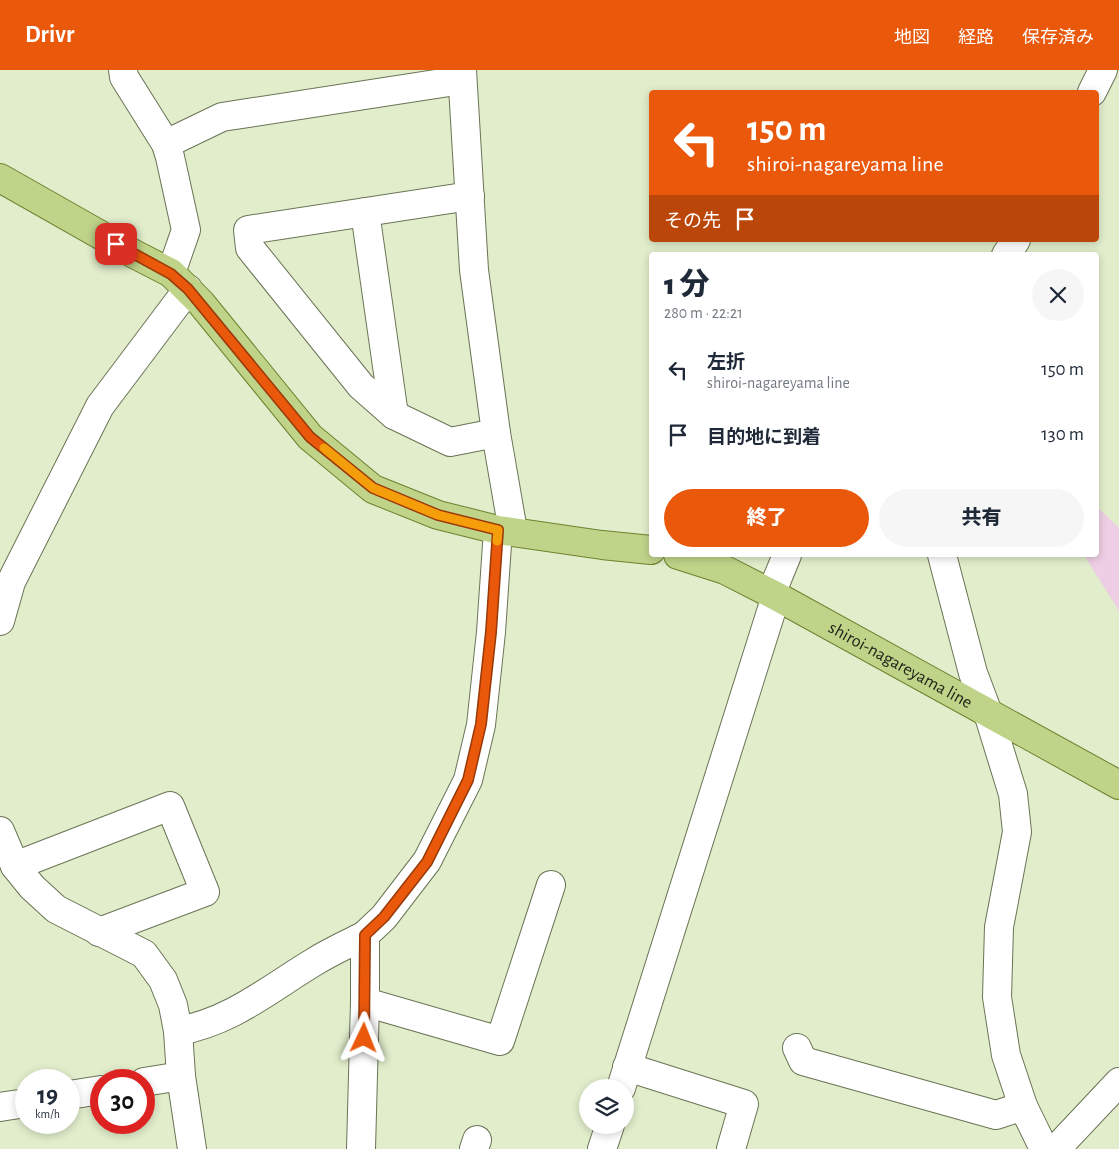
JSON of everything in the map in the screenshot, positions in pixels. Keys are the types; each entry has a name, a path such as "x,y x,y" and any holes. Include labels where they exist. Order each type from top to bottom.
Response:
{"main road":[{"path":"0,178 180,281 310,437 373,488 438,515 505,530 602,545 649,550"},
{"name":"shiroi-nagareyama line","path":"684,557 725,570 774,595 1119,785"}],"street":[{"path":"0,621 10,582 100,406 180,281 186,230 170,156 166,144 124,77 122,70"},
{"path":"1093,90 1103,70"},
{"path":"166,144 222,116 462,75 474,270 496,433 505,530 482,715 474,757 468,780 427,862 384,917 365,935 314,961 251,1003 199,1028 178,1031"},
{"path":"470,196 248,230 250,248 361,386 394,415 450,442 496,433"},
{"path":"365,212 394,415"},
{"path":"731,1149 744,1104 624,1077 786,557"},
{"path":"943,557 973,673 988,713 1013,794 1017,832 999,927 997,997 1006,1055 1023,1106 1044,1149"},
{"path":"15,866 170,806 205,892 99,932"},
{"path":"0,831 15,866 32,887 56,909 144,954 163,980 173,1005 178,1031 181,1076 192,1149"},
{"path":"365,1002 500,1041 551,885"},
{"path":"361,1149 365,935"},
{"path":"797,1048 803,1061 996,1114 1023,1106"},
{"path":"155,1080 181,1076"},
{"path":"1056,1149 1119,1082"},
{"path":"0,1107 15,1105"},
{"path":"602,1149 607,1134"}],"shaded area":[{"path":"1099,509 1119,528 1119,611 1085,557 1099,557"}],"slow traffic":[{"path":"324,448 373,488 438,515 498,530 497,541"}],"route":[{"path":"116,244 171,274 188,289 310,437 373,488 438,515 498,530 491,632 481,724 468,780 427,862 384,917 365,935 364,1038"}]}
